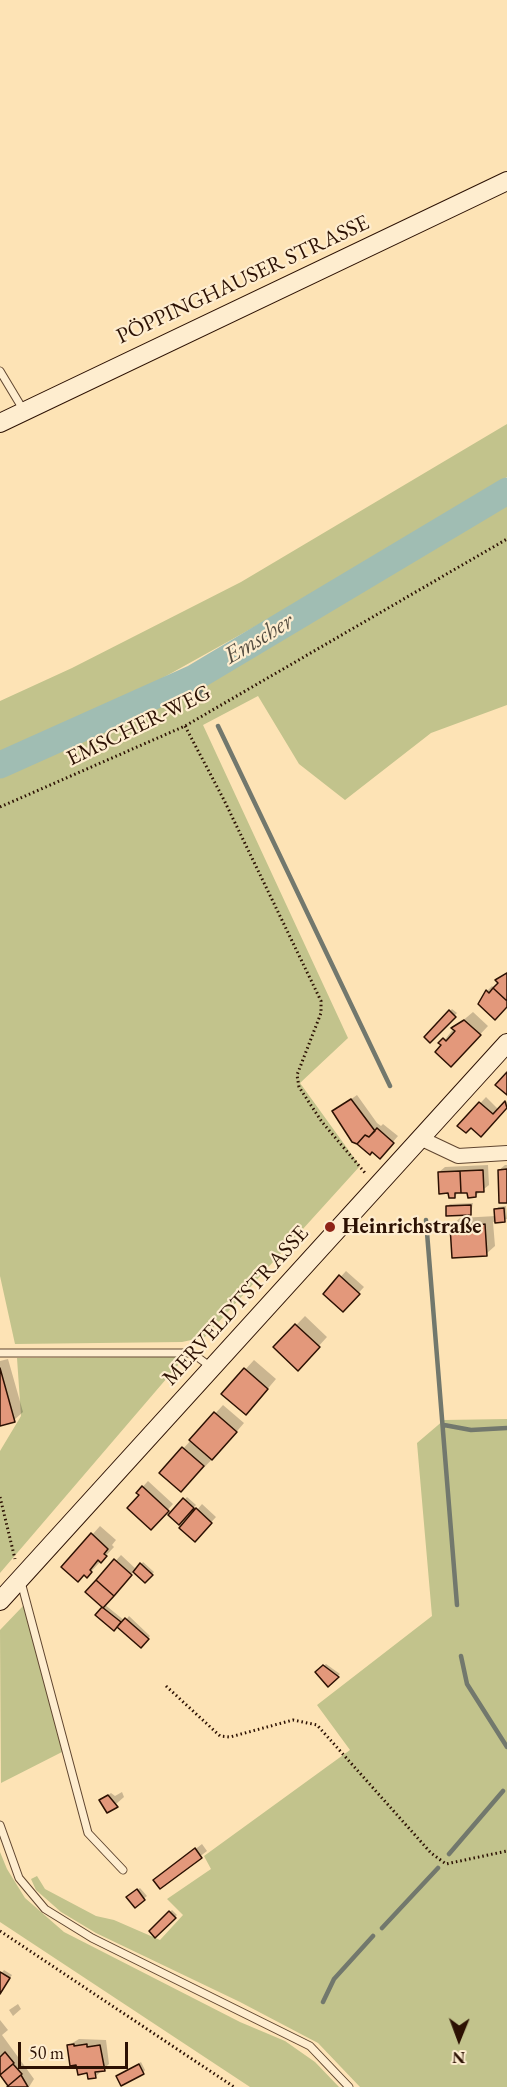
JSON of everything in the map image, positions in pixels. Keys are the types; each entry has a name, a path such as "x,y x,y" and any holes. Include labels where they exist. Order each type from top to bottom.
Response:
{"main road":[{"name":"PÖPPINGHAUSER STRASSE","path":"0,423 507,181"},
{"name":"MERVELDTSTRASSE","path":"0,1602 507,1043"}],"street":[{"path":"422,1139 458,1156 507,1153"}],"lane":[{"path":"0,371 24,411"},
{"path":"0,1353 192,1353 213,1368"},
{"path":"21,1580 88,1833 123,1870"},
{"path":"0,1825 19,1878 45,1910 92,1938 310,2046 349,2087"}],"path":[{"name":"EMSCHER-WEG","path":"0,807 185,726 507,539"},
{"path":"185,726 224,800 321,1000 321,1013 297,1076 299,1088 322,1122 378,1186"},
{"path":"0,1497 21,1580"},
{"path":"166,1686 220,1736 230,1737 293,1720 317,1725 431,1853 446,1864 507,1851"},
{"path":"0,1931 234,2087"}],"green space":[{"path":"507,424 507,477 317,592 141,690 0,753 0,701 72,668 241,582"},
{"path":"507,501 507,705 431,733 345,800 299,764 258,696 203,725 348,1038 300,1083 360,1166 205,1337 182,1342 15,1344 0,1276 0,775 100,732 204,680"},
{"path":"185,1357 0,1573 0,1451 21,1416 17,1358"},
{"path":"507,1419 507,2087 360,2087 318,2043 240,2002 96,1933 61,1912 36,1890 31,1879 37,1876 45,1889 96,1916 114,1920 160,1940 183,1915 167,1899 211,1869 204,1856 350,1750 317,1705 432,1616 417,1443 444,1420"},
{"path":"23,1606 27,1611 62,1752 1,1783 0,1630"},
{"path":"0,1852 7,1869 25,1898 64,1932 240,2022 285,2041 315,2062 339,2087 250,2087 0,1922"}],"building":[{"path":"507,973 507,1001 493,988 498,983 495,980"},
{"path":"493,988 507,1001 507,1007 495,1020 478,1004 486,990 489,993"},
{"path":"449,1010 456,1017 430,1043 424,1037"},
{"path":"464,1020 481,1035 451,1067 435,1052 441,1045 438,1043 443,1038 446,1041 455,1031 451,1028"},
{"path":"507,1072 507,1095 495,1085"},
{"path":"351,1099 375,1131 369,1137 365,1135 357,1144 352,1142 332,1111"},
{"path":"505,1101 507,1108 481,1137 471,1128 466,1133 457,1126 479,1102 493,1114"},
{"path":"377,1128 394,1143 380,1159 372,1152 370,1155 357,1144 365,1135 369,1137"},
{"path":"507,1169 507,1203 499,1203 498,1170"},
{"path":"483,1170 484,1192 476,1192 476,1197 468,1198 467,1193 461,1193 460,1171"},
{"path":"460,1171 461,1193 455,1193 455,1198 449,1198 448,1193 439,1194 438,1172"},
{"path":"471,1205 471,1215 446,1216 446,1206"},
{"path":"504,1208 505,1222 495,1223 494,1209"},
{"path":"485,1224 487,1256 452,1258 450,1226"},
{"path":"339,1275 360,1294 343,1312 323,1294"},
{"path":"295,1324 320,1347 298,1371 273,1347"},
{"path":"0,1368 15,1422 0,1426"},
{"path":"244,1368 268,1389 246,1415 221,1394"},
{"path":"214,1412 237,1432 212,1460 189,1440"},
{"path":"182,1447 204,1466 181,1492 159,1473"},
{"path":"142,1486 169,1511 151,1530 127,1508 139,1495 136,1493"},
{"path":"183,1498 194,1508 179,1525 168,1515"},
{"path":"196,1508 212,1523 195,1542 179,1528"},
{"path":"91,1533 108,1549 104,1554 107,1556 101,1563 98,1560 87,1578 84,1575 78,1582 61,1567"},
{"path":"114,1559 132,1575 114,1596 96,1580"},
{"path":"140,1563 153,1575 145,1583 133,1572"},
{"path":"96,1580 114,1596 103,1608 85,1592"},
{"path":"102,1607 121,1622 114,1631 95,1615"},
{"path":"125,1618 149,1639 141,1648 117,1627"},
{"path":"323,1665 339,1677 328,1687 315,1672"},
{"path":"108,1795 118,1807 107,1813 99,1800"},
{"path":"195,1848 202,1858 160,1889 153,1880"},
{"path":"137,1889 145,1900 135,1908 126,1897"},
{"path":"169,1911 176,1918 155,1938 149,1931"},
{"path":"0,1972 10,1978 0,1994"},
{"path":"74,2044 74,2046 87,2044 87,2047 100,2045 105,2071 95,2072 96,2078 88,2079 87,2073 78,2075 76,2065 70,2066 67,2045"},
{"path":"5,2052 14,2063 0,2075 0,2057"},
{"path":"13,2064 22,2074 8,2086 0,2075"},
{"path":"139,2064 144,2074 121,2086 116,2076"},
{"path":"21,2075 28,2087 7,2087 8,2086"}],"waterway":[{"name":"Emscher","path":"0,765 194,678 507,491"},
{"path":"194,678 203,696"},
{"path":"218,726 390,1086"},
{"path":"426,1220 457,1605"},
{"path":"444,1425 471,1430 507,1428"},
{"path":"461,1656 467,1684 507,1747"},
{"path":"449,1854 503,1791"},
{"path":"382,1928 438,1868"},
{"path":"323,2002 334,1979 373,1936"}],"place":[{"name":"Heinrichstraße","path":"330,1227"}]}
